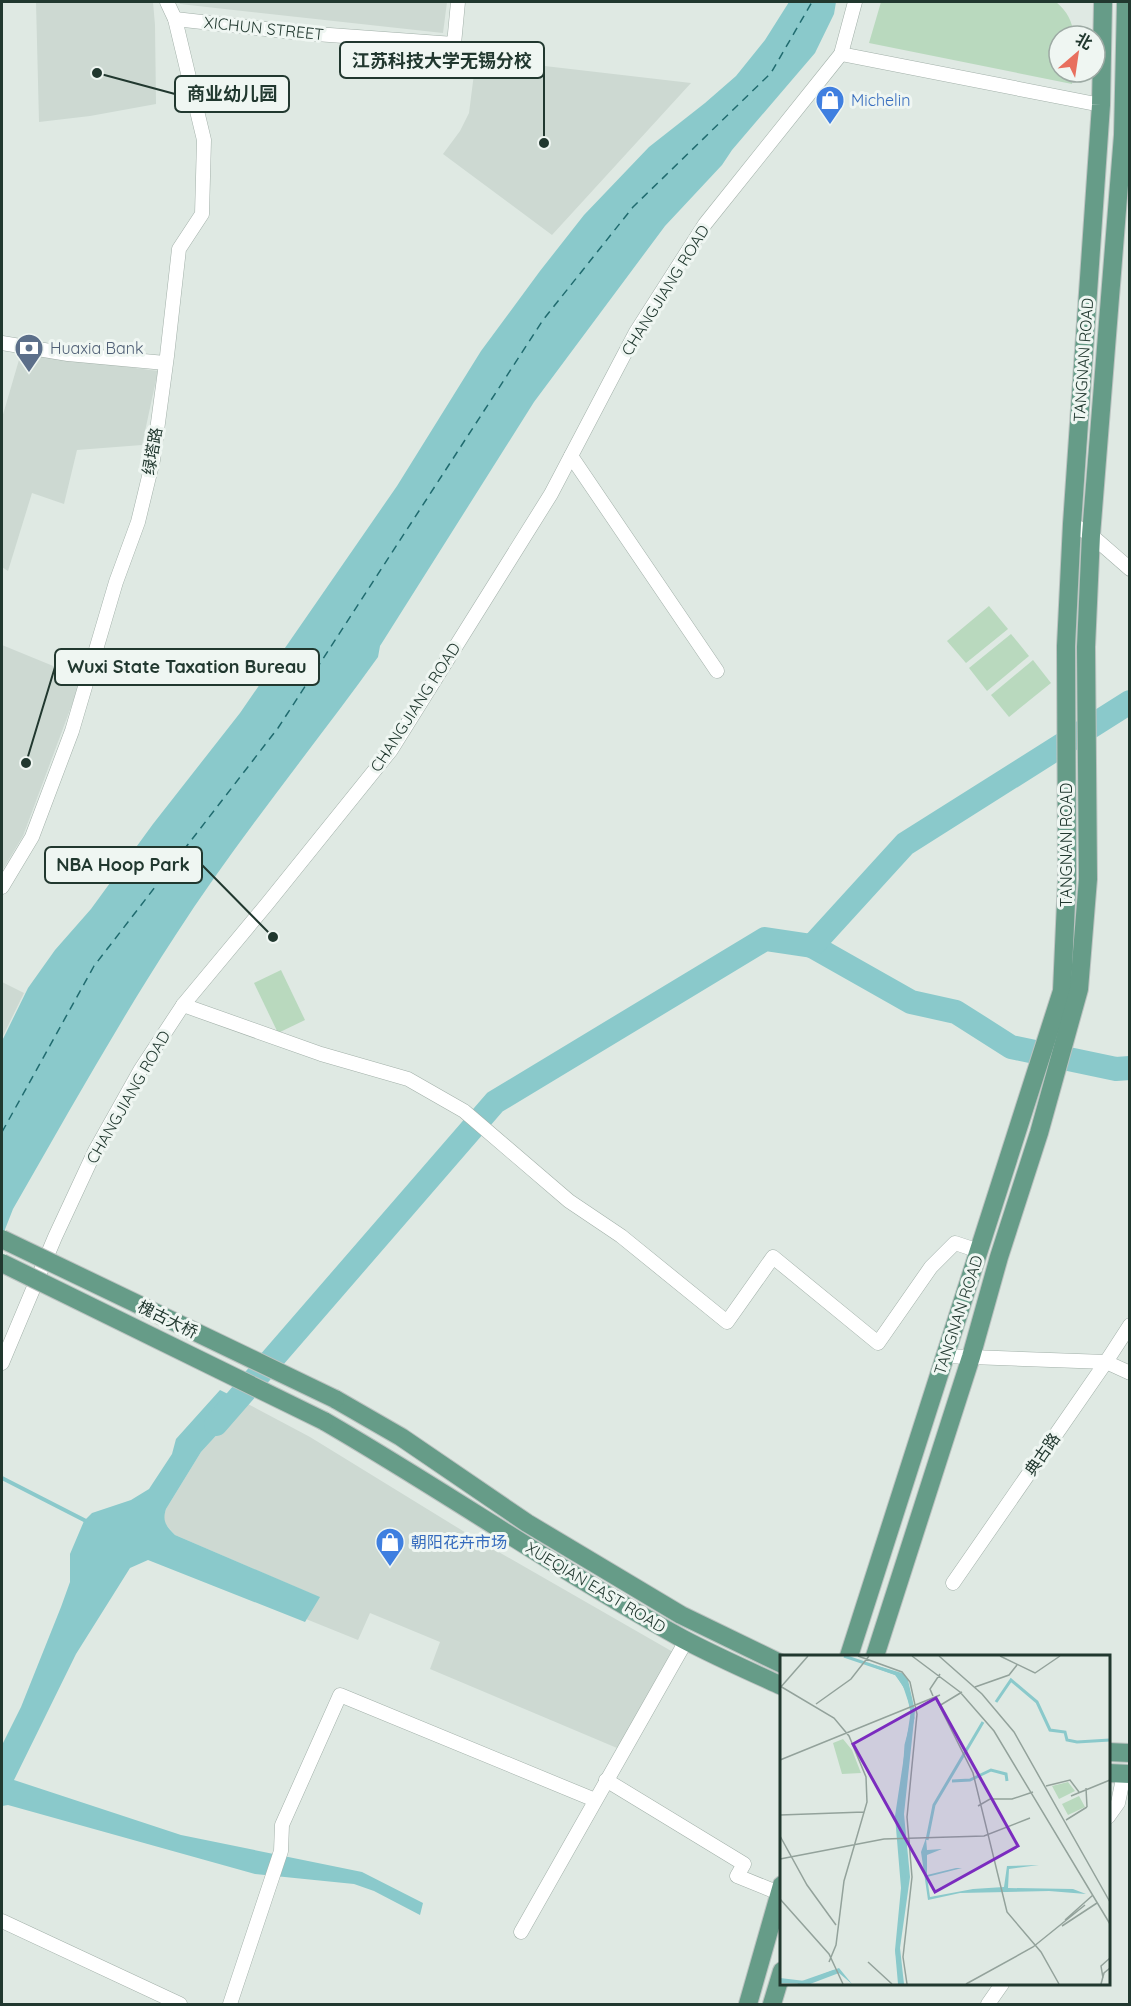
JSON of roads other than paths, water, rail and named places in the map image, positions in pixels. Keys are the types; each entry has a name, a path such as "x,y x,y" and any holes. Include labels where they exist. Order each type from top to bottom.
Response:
{"main road":[{"name":"TANGNAN ROAD","path":"874,1655 970,1357 1047,1105 1065,1009 1062,991 1067,880 1066,646 1072,524 1101,105 1103,2"},
{"name":"TANGNAN ROAD","path":"849,1655 1028,1100 1065,1009 1078,989 1088,879 1087,680 1091,535 1126,110 1126,2"},
{"path":"1101,105 1126,110"},
{"name":"槐古大桥","path":"2,1239 335,1399"},
{"name":"槐古大桥","path":"2,1263 324,1421"},
{"name":"XUEQIAN EAST ROAD","path":"335,1399 401,1437 526,1523 681,1615 780,1663"},
{"name":"XUEQIAN EAST ROAD","path":"324,1421 516,1540 686,1641 780,1685"},
{"path":"1110,1752 1130,1753"},
{"path":"748,2004 780,1889"},
{"path":"772,2004 780,1978"}],"street":[{"name":"绿塔路","path":"2,887 32,837 72,731 116,582 138,522 153,460 178,249 202,214 204,140 175,19 168,2"},
{"name":"XICHUN STREET","path":"175,19 302,33 454,44 458,2"},
{"path":"855,2 841,54 1101,105"},
{"name":"CHANGJIANG ROAD","path":"2,1363 55,1237 95,1151 141,1069 183,1005 391,750 550,494 636,332 705,225 841,54"},
{"path":"2,343 68,354 165,363"},
{"path":"571,456 717,671"},
{"path":"1072,524 1091,535 1130,569"},
{"path":"183,1005 321,1054 408,1079 464,1111 569,1201 621,1236 726,1322 773,1257 878,1342 931,1267 955,1243 979,1251"},
{"name":"典古路","path":"953,1583 1130,1325"},
{"path":"944,1356 1106,1362 1130,1373"},
{"path":"522,1932 686,1641"},
{"path":"230,2004 281,1851 282,1825 340,1695 595,1800"},
{"path":"1110,1814 1118,1803 1121,1774"},
{"path":"606,1780 744,1864 737,1876 780,1889"},
{"path":"2,1921 180,2004"},
{"path":"988,2004 1001,1985"}],"water":[{"path":"789,2 836,2 834,14 815,53 732,150 722,165 665,226 534,402 380,646 378,657 223,865 154,970 92,1071 13,1209 2,1237 2,1041 28,988 55,950 91,909 153,824 240,713 397,486 481,351 540,271 584,215 649,147 736,76 765,40"},
{"path":"220,1390 246,1403 201,1452 166,1509 164,1517 166,1523 175,1535 320,1597 305,1622 148,1560 130,1568 76,1654 14,1780 181,1835 362,1872 423,1903 420,1915 374,1891 354,1884 255,1874 8,1805 2,1806 2,1745 21,1707 61,1607 70,1582 70,1554 84,1521 92,1513 131,1500 149,1489 172,1454 176,1439"}],"waterway":[{"path":"216,1424 495,1102 765,939 812,946 905,844 1130,702"},
{"path":"812,946 911,1002 956,1012 1011,1047 1116,1069 1130,1068"},
{"path":"2,1478 86,1521"}],"place":[{"name":"商业幼儿园","path":"97,73"},
{"name":"Michelin","path":"830,126"},
{"name":"江苏科技大学无锡分校","path":"544,143"},
{"name":"Huaxia Bank","path":"29,374"},
{"name":"Wuxi State Taxation Bureau","path":"26,763"},
{"name":"NBA Hoop Park","path":"273,937"},
{"name":"朝阳花卉市场","path":"390,1568"}]}
